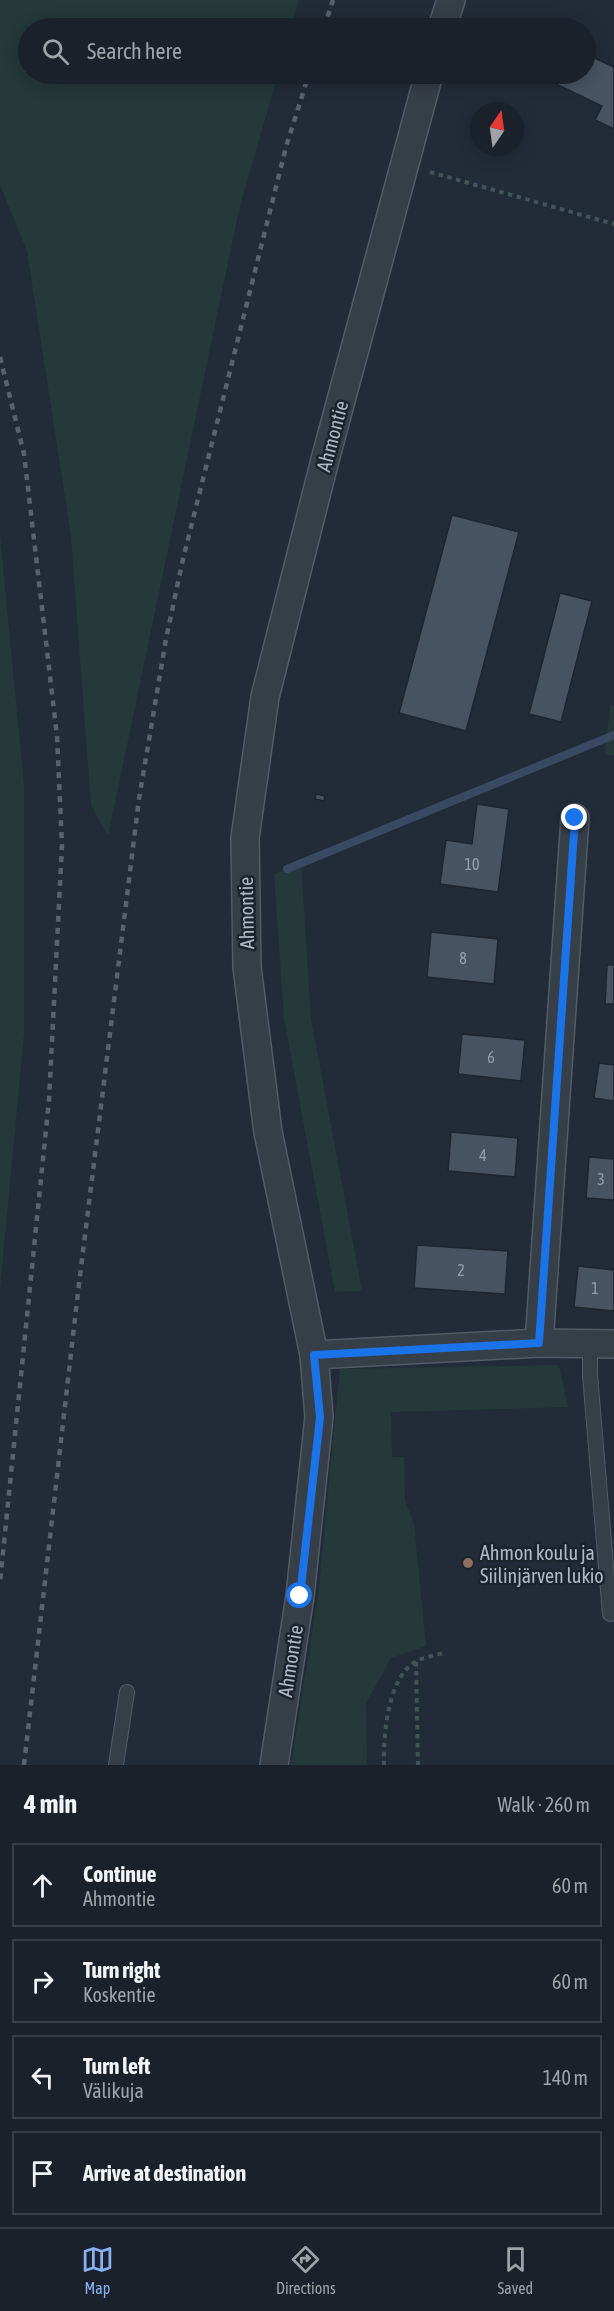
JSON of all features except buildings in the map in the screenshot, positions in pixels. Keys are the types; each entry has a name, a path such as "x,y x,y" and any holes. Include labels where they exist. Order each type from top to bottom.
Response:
{"street":[{"path":"445,18 451,0"},
{"name":"Ahmontie","path":"274,1765 300,1596 320,1417 314,1355 267,1120 247,967 245,838 265,697 326,456 426,84"},
{"path":"539,1343 575,818"},
{"path":"314,1355 539,1343 602,1344"}],"lane":[{"path":"602,1344 590,1375 610,1614"},
{"path":"116,1765 128,1692"}],"path":[{"path":"405,165 614,224"},
{"path":"384,1765 383,1745 386,1719 400,1676 416,1661 444,1653"},
{"path":"416,1661 418,1765"}],"green space":[{"path":"0,0 299,0 294,18 18,18 18,84 275,84 239,210 108,836 91,805 71,536 27,251 0,185"},
{"path":"0,536 24,785 24,1035 0,1288"},
{"path":"614,705 614,755 605,755 610,707"},
{"path":"301,863 311,1019 362,1291 335,1292 284,1018 274,874"},
{"path":"559,1365 568,1407 391,1412 392,1457 404,1457 405,1500 414,1524 426,1646 391,1658 366,1703 367,1765 291,1765 318,1596 340,1369"}],"waterway":[{"path":"287,869 614,735"}],"railway":[{"path":"327,18 333,0"},
{"path":"24,1765 78,1292 139,799 166,639 183,559 286,147 306,84"},
{"path":"0,357 24,454 57,736 62,845 49,1100 0,1582"}],"place":[{"name":"Ahmon koulu ja Siilinjärven lukio","path":"468,1563"}],"route":[{"path":"300,1596 320,1417 314,1355 539,1343 575,818"}]}
